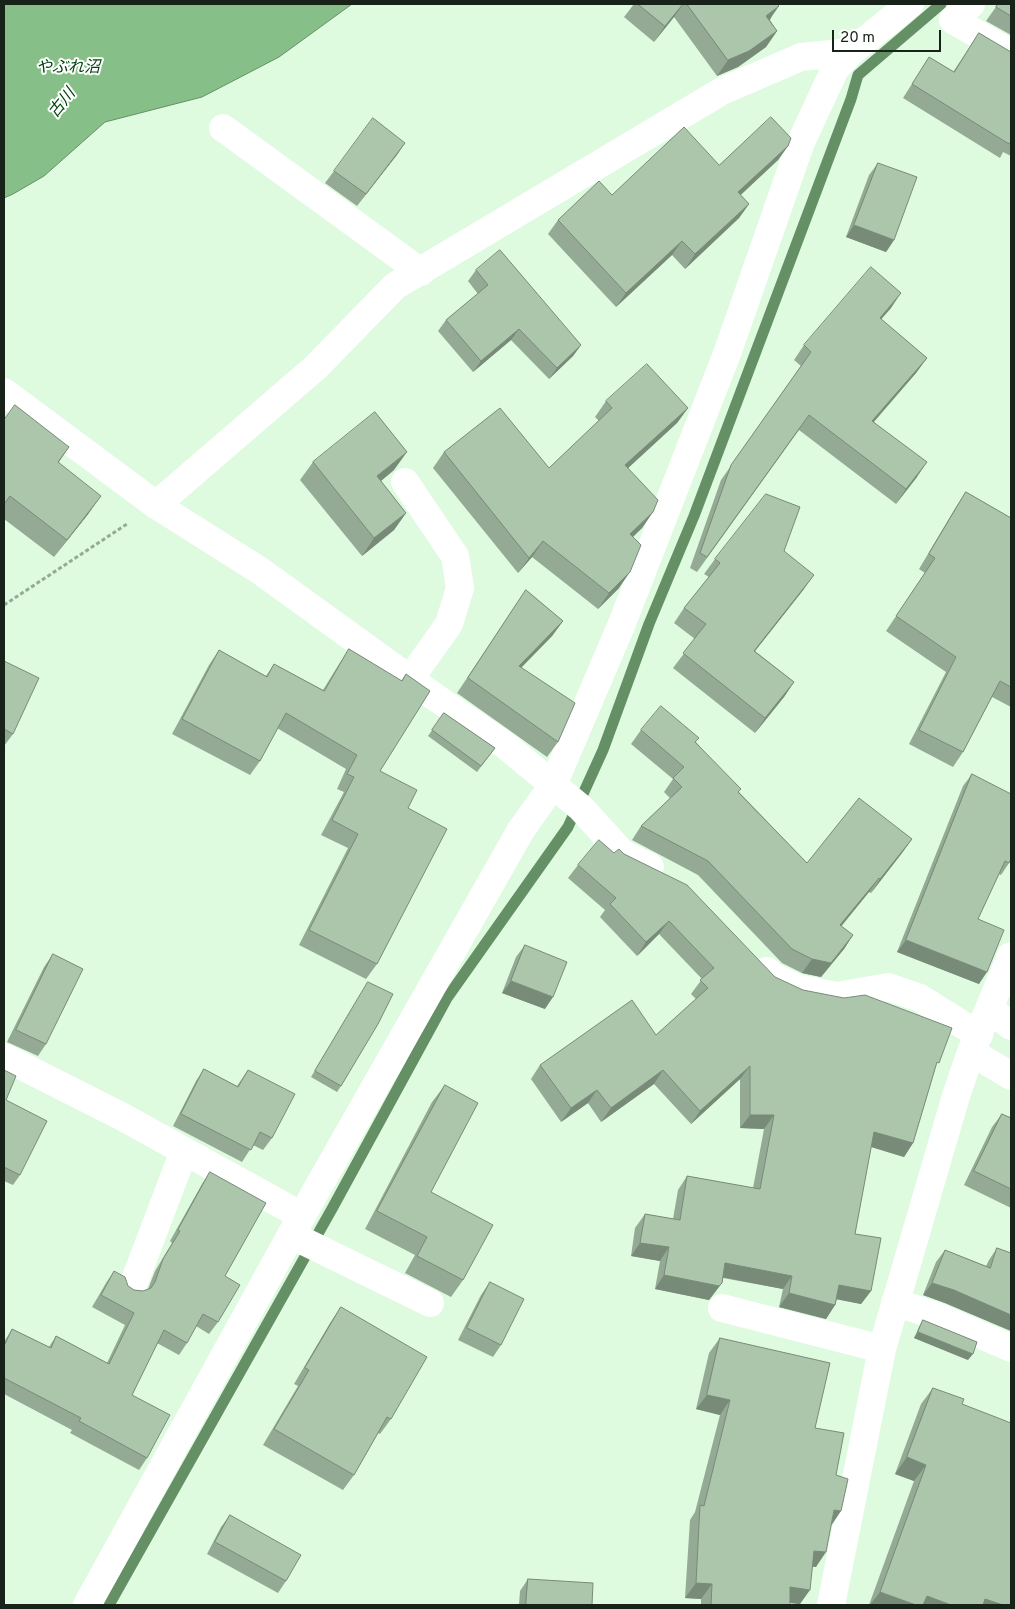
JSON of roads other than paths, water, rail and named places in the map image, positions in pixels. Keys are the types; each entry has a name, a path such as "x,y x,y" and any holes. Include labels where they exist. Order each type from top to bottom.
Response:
{"street":[{"path":"87,1605 299,1231 521,830 566,796 621,626 728,351 801,142 835,69 851,52 910,4"},
{"path":"971,4 953,20 1011,53"},
{"path":"156,505 316,367 396,286 722,91 801,57 851,52"},
{"path":"223,128 421,272"},
{"path":"4,392 156,505 259,570 505,745 566,796 622,853 670,878"},
{"path":"405,482 455,556 460,588 449,624 410,679"},
{"path":"753,955 773,976 797,988 837,996 888,987 920,998 1011,1076"},
{"path":"831,1605 882,1349 895,1302 956,1096 1011,956"},
{"path":"990,1009 1011,1026"},
{"path":"4,1057 121,1116 184,1151 334,1256 430,1304"},
{"path":"132,1288 184,1151"},
{"path":"895,1302 939,1316 1011,1348"},
{"path":"722,1308 882,1349"}],"water":[{"name":"やぶれ沼","path":"4,4 352,4 279,57 202,97 105,122 44,176 4,198"}],"waterway":[{"path":"109,1605 333,1207 447,998 568,827 603,750 649,624 694,516 851,99 858,75 941,4"}],"water label":[{"name":"古川","path":"63,104"}]}
